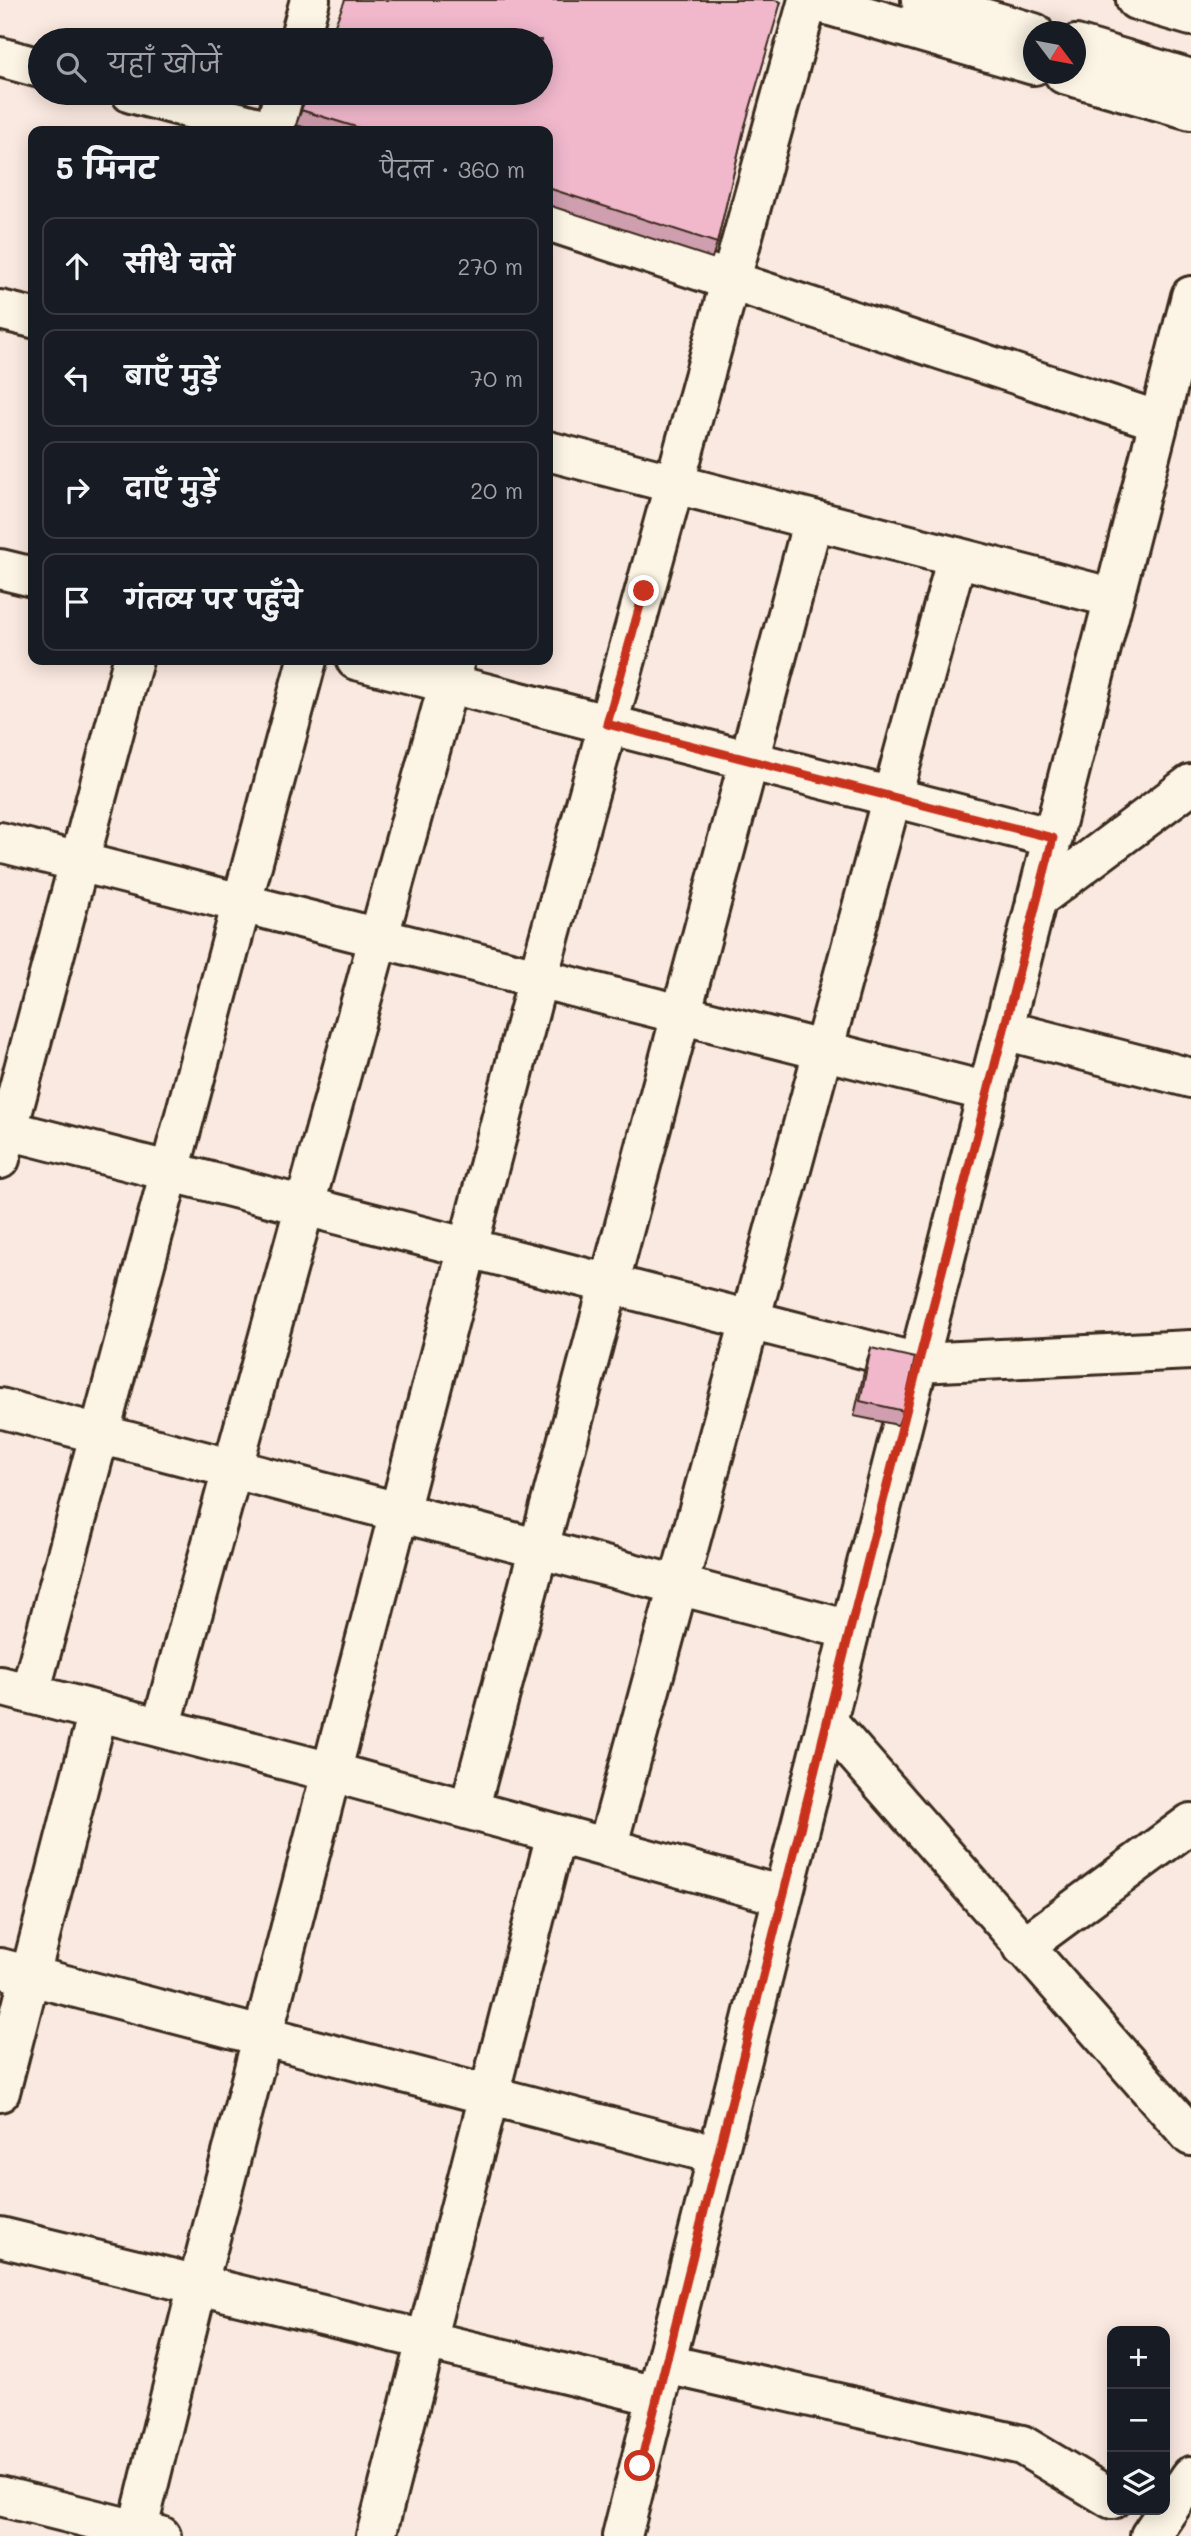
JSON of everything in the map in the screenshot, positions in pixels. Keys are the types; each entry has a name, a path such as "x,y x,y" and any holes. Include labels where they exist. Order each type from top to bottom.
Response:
{"main road":[{"path":"302,28 310,0"},
{"path":"0,2496 145,2534 198,2284 398,1512 607,724 809,0 1023,62"},
{"path":"921,0 1023,30"},
{"path":"1136,0 1191,16"},
{"path":"1086,49 1191,79"},
{"path":"0,57 28,65"},
{"path":"1086,80 1191,110"},
{"path":"176,105 254,126"},
{"path":"274,126 281,105"},
{"path":"553,223 1159,421"},
{"path":"622,2536 1191,296"},
{"path":"0,310 28,317"},
{"path":"553,452 1114,598"},
{"path":"469,1810 813,520"},
{"path":"607,1848 957,557"},
{"path":"0,569 28,576"},
{"path":"132,665 3,1139 169,1172 918,1363 1191,1350"},
{"path":"306,665 99,1434 15,1689 783,1896"},
{"path":"400,665 452,671 607,724 1053,838"},
{"path":"161,1728 452,671"},
{"path":"1037,900 1191,784"},
{"path":"0,842 988,1092"},
{"path":"1004,1030 1191,1078"},
{"path":"0,1408 850,1630"},
{"path":"0,2092 15,1972 99,1712"},
{"path":"827,1721 1191,2136"},
{"path":"1023,1947 1191,1823"},
{"path":"376,2536 556,1834"},
{"path":"15,1972 718,2155"},
{"path":"0,2237 426,2340 1022,2445 1107,2496"},
{"path":"1146,2524 1191,2476"}],"building":[{"path":"345,0 781,2 744,129 717,243 553,190 553,126 353,126 301,110 303,105 553,105 553,28 334,28"},
{"path":"871,1348 915,1358 904,1411 860,1401"}],"route":[{"path":"640,2466 1053,838 607,724 644,591"}]}
